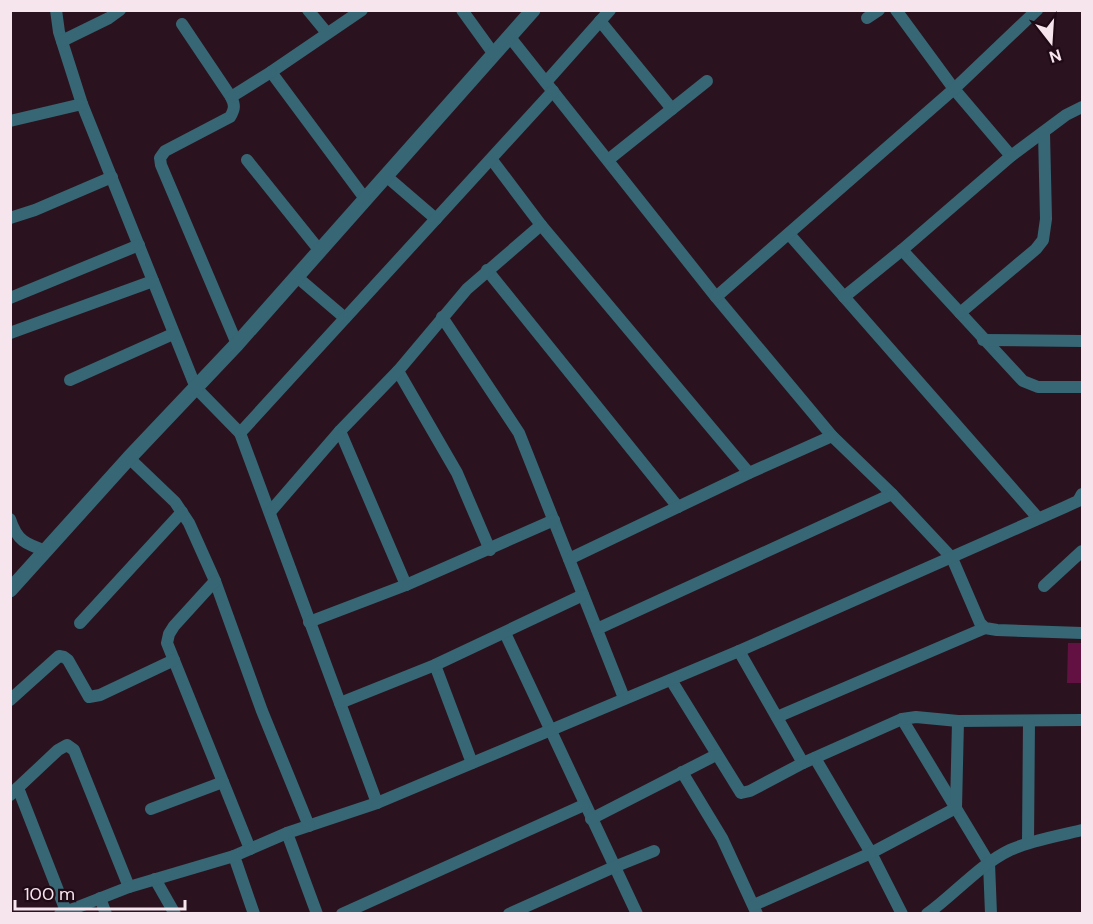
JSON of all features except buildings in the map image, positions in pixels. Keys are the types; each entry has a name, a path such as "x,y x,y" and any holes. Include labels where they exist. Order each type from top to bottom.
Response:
{"street":[{"path":"56,10 59,32 82,104 173,334 196,388 240,433 377,803"},
{"path":"62,41 109,18 120,10"},
{"path":"308,10 327,33"},
{"path":"231,97 362,10"},
{"path":"462,10 493,53"},
{"path":"10,590 129,458 237,344 533,10"},
{"path":"240,433 492,160 610,10"},
{"path":"867,18 879,10"},
{"path":"896,10 954,89 1011,156"},
{"path":"716,297 954,89 1037,10"},
{"path":"600,21 672,109"},
{"path":"182,24 231,97 234,111 230,117 165,151 160,158 161,165 237,344"},
{"path":"509,36 716,297 832,436 892,494 952,558 980,623 997,630 1083,633"},
{"path":"271,72 366,200"},
{"path":"608,160 707,81"},
{"path":"10,121 82,104"},
{"path":"844,297 1011,156 1066,115 1083,107"},
{"path":"960,313 1036,249 1043,240 1046,219 1044,133"},
{"path":"247,160 320,251"},
{"path":"492,160 541,225 749,473"},
{"path":"386,176 436,219"},
{"path":"10,218 35,210 112,177"},
{"path":"270,512 340,431 398,371 442,317 487,270 541,225"},
{"path":"789,234 1038,518"},
{"path":"10,298 139,245"},
{"path":"902,250 1016,376 1038,387 1083,387"},
{"path":"487,270 678,507"},
{"path":"297,277 345,318"},
{"path":"10,333 153,281"},
{"path":"442,317 519,433 624,698"},
{"path":"70,380 173,334"},
{"path":"983,340 1083,341"},
{"path":"398,371 457,473 490,550"},
{"path":"340,431 406,585"},
{"path":"568,559 832,436"},
{"path":"129,458 175,502 189,523 215,580 262,711 309,826"},
{"path":"597,629 892,494"},
{"path":"129,887 74,750 67,745 58,750 14,791 63,912 129,887 234,856 287,833 377,803 740,651 1081,501"},
{"path":"80,623 182,512"},
{"path":"10,519 24,543 46,551"},
{"path":"309,622 406,585 554,520"},
{"path":"1044,586 1083,551"},
{"path":"215,580 174,626 167,643 250,849"},
{"path":"340,703 435,666 583,595"},
{"path":"777,717 985,627"},
{"path":"505,633 637,914"},
{"path":"740,651 803,763"},
{"path":"10,700 59,656 68,660 89,697 100,695 174,660"},
{"path":"435,666 472,763"},
{"path":"671,680 741,793 750,791 803,763 902,720 916,717 958,722 1083,720"},
{"path":"902,720 988,863 991,914"},
{"path":"956,808 958,722"},
{"path":"1028,843 1029,722"},
{"path":"591,819 716,755"},
{"path":"815,758 871,853 903,914"},
{"path":"682,772 722,838 755,909 871,853 956,808"},
{"path":"151,809 223,782"},
{"path":"342,914 584,805"},
{"path":"927,914 988,863 1009,850 1028,843 1083,830"},
{"path":"287,833 317,914"},
{"path":"509,914 654,851"},
{"path":"234,856 254,914"},
{"path":"155,879 176,914"},
{"path":"100,898 106,914"}]}
